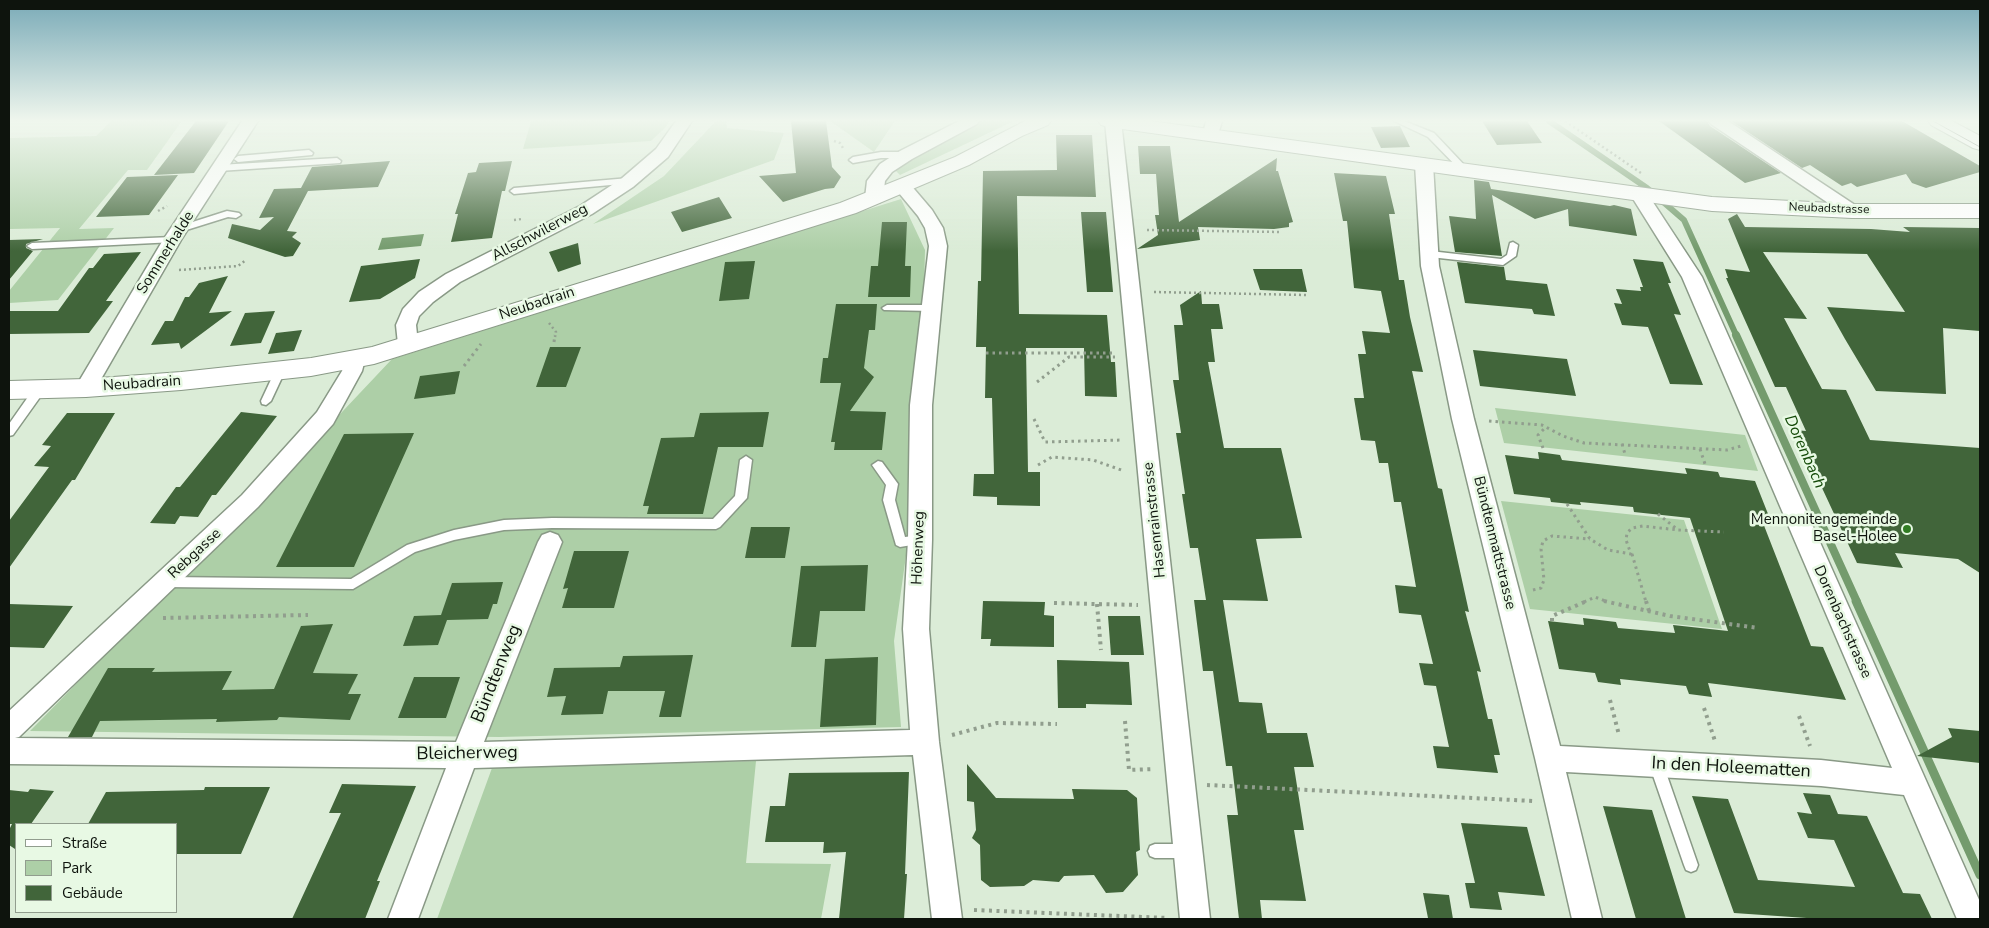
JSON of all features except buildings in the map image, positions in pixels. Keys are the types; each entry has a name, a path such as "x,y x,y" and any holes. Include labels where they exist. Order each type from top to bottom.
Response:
{"street":[{"name":"Sommerhalde","path":"86,388 176,234 222,164"},
{"name":"Allschwilerweg","path":"408,344 406,325 410,314 426,297 453,278 586,210 629,182 648,164"},
{"path":"874,198 876,181 886,168 892,164"},
{"name":"Neubadrain","path":"9,390 86,388 181,381 280,371 355,359 874,198 954,164"},
{"name":"Hasenrainstrasse","path":"1117,164 1195,919"},
{"name":"Bündtenmattstrasse","path":"1424,164 1430,266 1463,419 1549,758 1558,803 1587,919"},
{"path":"1426,164 1643,186"},
{"path":"1782,164 1852,211"},
{"name":"Neubadstrasse","path":"1643,186 1679,200 1712,204 1852,211 1980,211"},
{"name":"Dorenbachstrasse","path":"1643,186 1692,277 1972,919"},
{"name":"Höhenweg","path":"903,187 926,214 934,228 938,246 921,409 920,540 916,629 925,742 947,914"},
{"name":"Rebgasse","path":"9,728 250,501 325,418 352,371 355,359"},
{"name":"Bündtenweg","path":"403,919 550,542"},
{"name":"Bleicherweg","path":"9,751 465,756 925,742"},
{"name":"In den Holeematten","path":"1549,758 1821,773 1912,783"}],"lane":[{"path":"1459,164 1464,169"},
{"path":"514,191 629,182"},
{"path":"32,246 176,234 227,214 236,215"},
{"path":"1430,254 1503,262 1511,256 1513,244"},
{"path":"887,308 932,308"},
{"path":"266,401 280,371"},
{"path":"9,432 39,390"},
{"path":"165,582 353,584 411,548 454,535 504,525 552,523 716,524 741,498 746,460"},
{"path":"878,465 892,484 889,500 900,542 920,540"},
{"path":"1656,764 1691,865"},
{"path":"1155,851 1189,851"}],"path":[{"path":"1617,164 1643,186"},
{"path":"1124,230 1282,232"},
{"path":"153,272 238,266 246,260"},
{"path":"1131,292 1307,295"},
{"path":"986,353 1138,355"},
{"path":"1037,382 1068,357 1138,355"},
{"path":"1463,419 1542,425 1563,436 1584,443 1700,449 1727,450 1741,446 1747,444 1758,430"},
{"path":"1034,420 1045,442 1146,440"},
{"path":"1542,448 1538,435 1546,427"},
{"path":"1622,444 1625,454"},
{"path":"1700,449 1706,464"},
{"path":"1038,465 1052,457 1093,460 1150,480"},
{"path":"1567,504 1590,539 1608,550 1632,554"},
{"path":"1658,514 1678,530"},
{"path":"1649,611 1626,540 1627,533 1632,528 1643,526 1724,532"},
{"path":"1506,592 1523,593 1540,588 1544,580 1541,549 1543,540 1552,536 1590,539"},
{"path":"1552,621 1552,616 1595,597 1613,604 1649,611 1759,628"},
{"path":"1054,603 1163,605"},
{"path":"1097,604 1101,650"},
{"path":"127,618 308,614"},
{"path":"1610,700 1626,762"},
{"path":"1704,708 1724,768"},
{"path":"1125,721 1129,770 1181,776 1558,803"},
{"path":"925,742 997,723 1057,724"},
{"path":"947,914 1195,919"}],"green space":[{"path":"9,164 151,164 147,170 128,170 79,229 114,228 58,300 9,303 9,291 60,228 9,229"},
{"path":"675,164 762,164 593,224 664,176"},
{"path":"905,164 923,164 900,175 895,170"},
{"path":"901,199 925,250 920,456 894,641 901,727 499,737 30,731 309,447 392,359"},
{"path":"1495,408 1745,435 1758,471 1504,443"},
{"path":"1501,501 1684,520 1722,629 1530,609"},
{"path":"756,761 746,863 831,864 821,919 437,919 492,768"}],"shaded area":[{"path":"424,234 421,246 378,250 382,238"}],"waterway":[{"name":"Dorenbach","path":"1612,164 1647,188 1684,220 1737,337"},
{"name":"Dorenbach","path":"1736,335 1857,602"},
{"name":"Dorenbach","path":"1856,601 1980,875"}],"place":[{"name":"Mennonitengemeinde Basel-Holee","path":"1907,529"}]}
